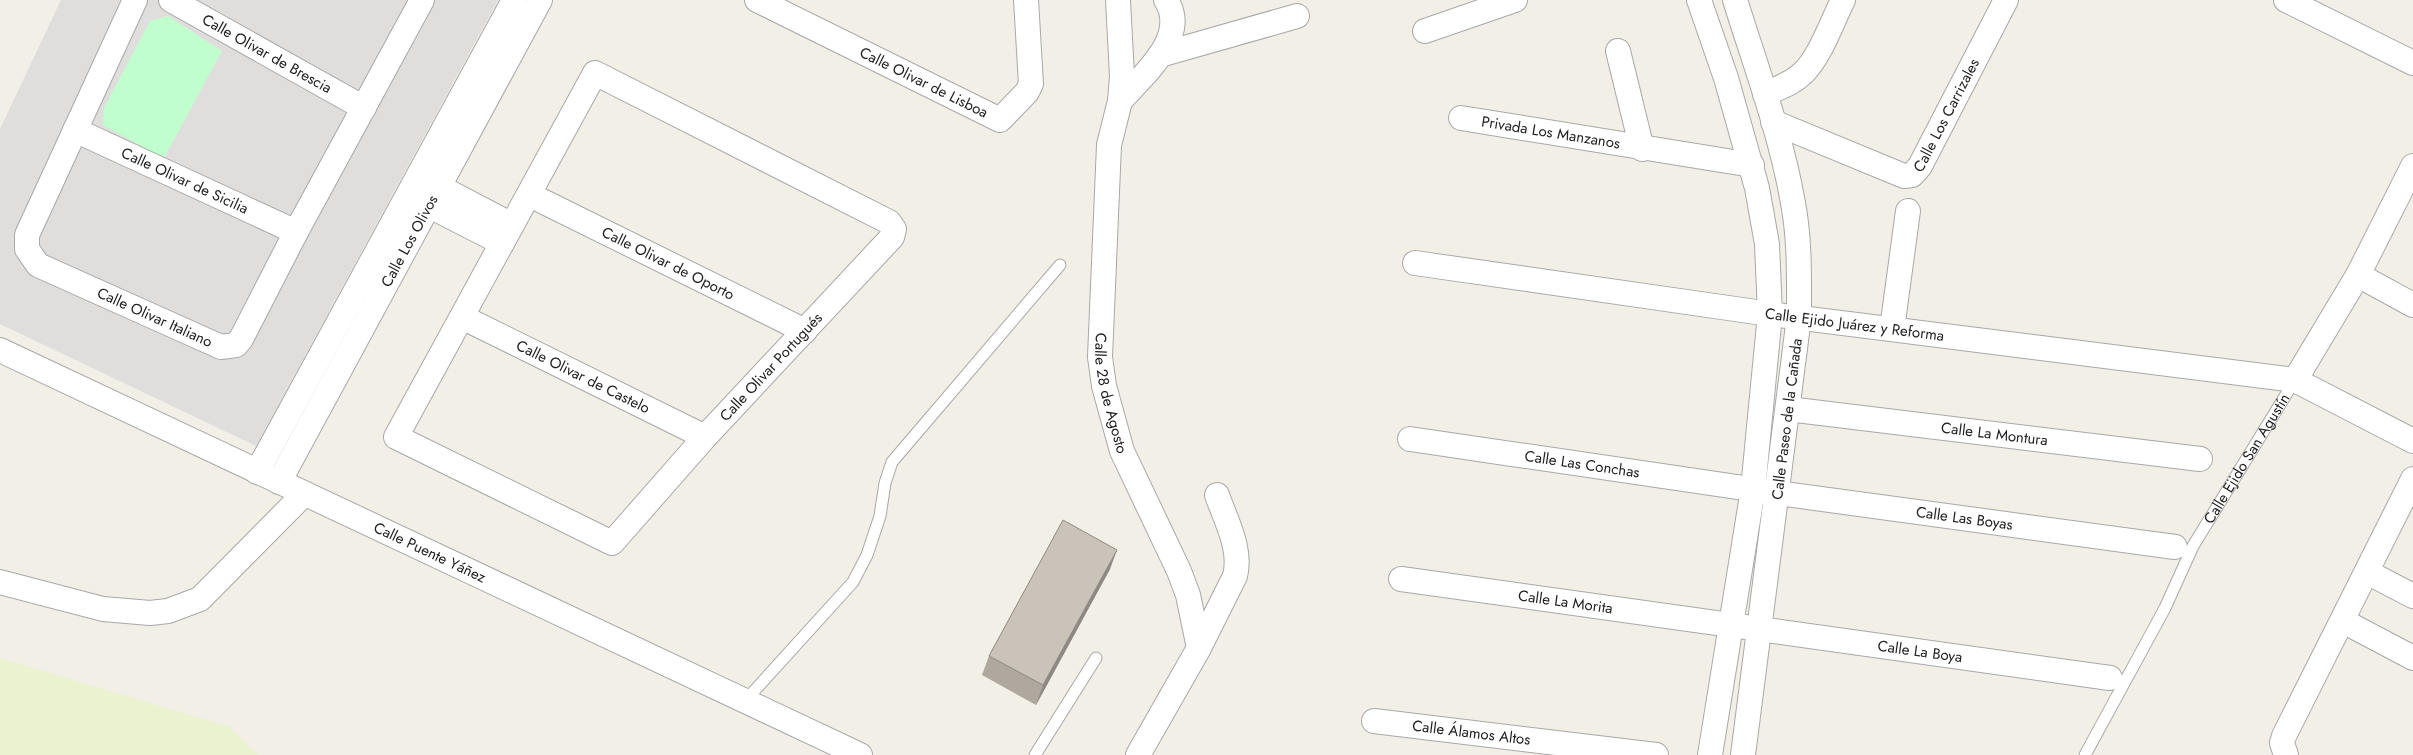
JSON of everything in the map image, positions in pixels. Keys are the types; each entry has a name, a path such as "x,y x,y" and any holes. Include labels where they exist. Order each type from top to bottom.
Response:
{"street":[{"name":"Calle Olivar Italiano","path":"135,0 27,235 26,242 30,255 38,265 221,347 236,345 241,339 296,232 422,0"},
{"name":"Calle Olivar de Brescia","path":"171,0 364,108"},
{"name":"Calle Los Olivos","path":"257,472 514,0"},
{"name":"Calle Los Olivos","path":"279,482 540,0"},
{"name":"Calle Olivar de Lisboa","path":"757,0 1000,120 1027,92 1030,84 1026,0"},
{"name":"Calle 28 de Agosto","path":"1118,0 1121,42 1120,101 1110,145 1099,344 1102,371 1122,451 1179,571 1188,595 1199,648"},
{"path":"1425,31 1515,0"},
{"name":"Calle Paseo de la Cañada","path":"1699,0 1726,78 1752,165 1767,244 1770,314 1753,489 1730,625"},
{"name":"Calle Paseo de la Cañada","path":"1735,0 1765,94 1794,204 1798,248 1799,317 1761,629 1743,755"},
{"path":"1765,94 1790,83 1804,72 1814,58 1843,0"},
{"name":"Calle Los Carrizales","path":"1773,122 1904,176 1912,176 1920,166 2006,0"},
{"path":"2286,0 2413,62"},
{"path":"1120,101 1160,55 1171,32 1170,1"},
{"path":"1160,55 1297,16"},
{"name":"Privada Los Manzanos","path":"1618,51 1642,149"},
{"name":"Calle Olivar Portugués","path":"595,73 889,222 894,229 892,237 705,437 612,542 396,437 507,234 595,73"},
{"name":"Privada Los Manzanos","path":"1461,118 1642,149 1752,165"},
{"name":"Calle Olivar de Sicilia","path":"75,130 296,232"},
{"name":"Calle Ejido San Agustín","path":"2295,380 2358,275 2411,175"},
{"path":"413,185 507,234"},
{"name":"Calle Olivar de Oporto","path":"530,195 805,331"},
{"path":"1892,329 1908,211"},
{"name":"Calle Ejido Juárez y Reforma","path":"1415,263 1770,314 2295,380"},
{"path":"2358,275 2413,305"},
{"name":"Calle Olivar de Castelo","path":"462,317 705,437"},
{"name":"Calle Puente Yáñez","path":"0,350 860,755"},
{"path":"2295,380 2413,441"},
{"name":"Calle La Montura","path":"1788,409 2200,458"},
{"name":"Calle Las Conchas","path":"1410,439 1753,489"},
{"path":"2284,752 2284,736 2413,479"},
{"name":"Calle Las Boyas","path":"1753,489 2175,547"},
{"path":"0,582 103,609 150,613 168,611 200,599 304,494"},
{"path":"1138,755 1199,648 1235,576 1238,565 1236,550 1217,495"},
{"path":"2367,572 2413,596"},
{"name":"Calle La Morita","path":"1401,579 1730,625"},
{"path":"2343,621 2413,658"},
{"path":"1710,755 1730,625"},
{"name":"Calle La Boya","path":"1730,625 2110,678"},
{"name":"Calle Álamos Altos","path":"1374,721 1656,755"}],"lane":[{"path":"745,701 853,582 867,555 880,516 885,482 892,462 1060,265"},
{"name":"Calle Ejido San Agustín","path":"2085,755 2164,608 2193,546 2295,380"},
{"path":"1035,755 1096,658"}],"shaded area":[{"path":"61,0 498,0 256,446 0,324 0,129"}],"green space":[{"path":"168,16 222,51 164,158 103,125 104,108 150,21"},
{"path":"0,658 230,727 258,755 0,755"}],"building":[{"path":"1063,520 1117,550 1043,685 989,656"}]}
